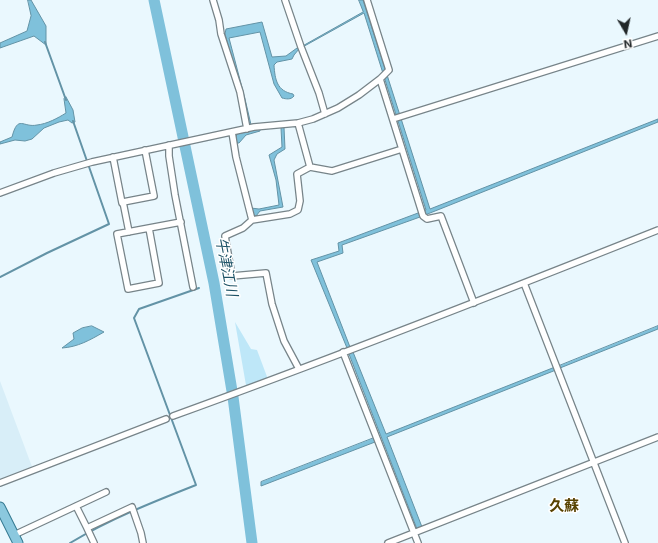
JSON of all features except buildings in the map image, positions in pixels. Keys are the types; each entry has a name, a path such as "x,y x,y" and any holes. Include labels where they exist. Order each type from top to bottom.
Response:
{"main road":[{"path":"0,507 16,539"}],"street":[{"path":"213,0 219,20 221,34 240,92 247,128"},
{"path":"285,0 301,48 319,93 325,114"},
{"path":"0,193 54,173 92,162 247,128 298,123 325,114 359,95 383,77 389,70 367,0"},
{"path":"393,119 658,36"},
{"path":"383,77 393,119 423,216 426,219 441,216 474,303"},
{"path":"298,123 310,167"},
{"path":"232,132 236,156 252,220"},
{"path":"169,145 169,156 193,287"},
{"path":"299,369 282,334 272,304 266,273 232,276 225,236 243,228 252,220 290,214 298,210 300,201 297,174 310,167 332,171 402,149"},
{"path":"124,202 154,196 145,150"},
{"path":"113,158 122,203 124,202 129,232"},
{"path":"149,228 159,283 128,289 117,234 129,232 149,228 181,222"},
{"path":"173,416 474,303 658,230"},
{"path":"524,283 625,543"},
{"path":"344,352 418,543"},
{"path":"0,483 166,418"},
{"path":"388,543 658,437"},
{"path":"16,539 76,506 106,492"},
{"path":"76,506 94,543"},
{"path":"87,528 132,507 142,543"}],"shaded area":[{"path":"28,0 31,0 46,26 46,45 34,36 0,48 0,43 27,31 31,16"},
{"path":"359,0 363,0 430,209 658,119 658,122 420,217 342,245 343,253 317,262 350,347 347,348 311,260 339,251 338,243 426,210 364,13 299,49 292,59 277,62 274,65 278,84 283,90 293,94 294,96 290,99 282,98 274,84 260,32 229,38 252,129 260,129 260,131 246,135 239,143 237,143 237,134 249,131 243,100 225,34 226,29 262,22 272,57 286,56 297,48 363,12"},
{"path":"66,97 73,110 75,122 72,123 68,120 59,122 44,128 32,139 25,141 15,140 0,144 0,142 12,137 16,126 19,124 41,124 66,113 64,99"},
{"path":"284,127 285,149 277,154 274,160 283,207 260,211 256,216 252,214 251,208 259,209 279,205 276,180 269,155 282,147 281,128"},
{"path":"235,322 251,349 257,350 269,382 247,391"},
{"path":"92,326 104,332 79,345 62,348 74,339 73,333 82,328"},
{"path":"658,326 658,329 560,368 559,366"},
{"path":"353,352 386,434 555,367 556,370 387,437 422,527 417,529 349,354"},
{"path":"0,381 34,472 0,484"},
{"path":"374,438 375,442 261,486 261,482"}],"waterway":[{"name":"牛津江川","path":"154,0 214,283 233,397 252,543"},
{"path":"45,42 66,100"},
{"path":"0,277 109,224 73,121"},
{"path":"70,543 85,534 148,504 196,485 134,318 139,309 199,288"}],"district":[{"name":"久蘇","path":"564,506"}]}
